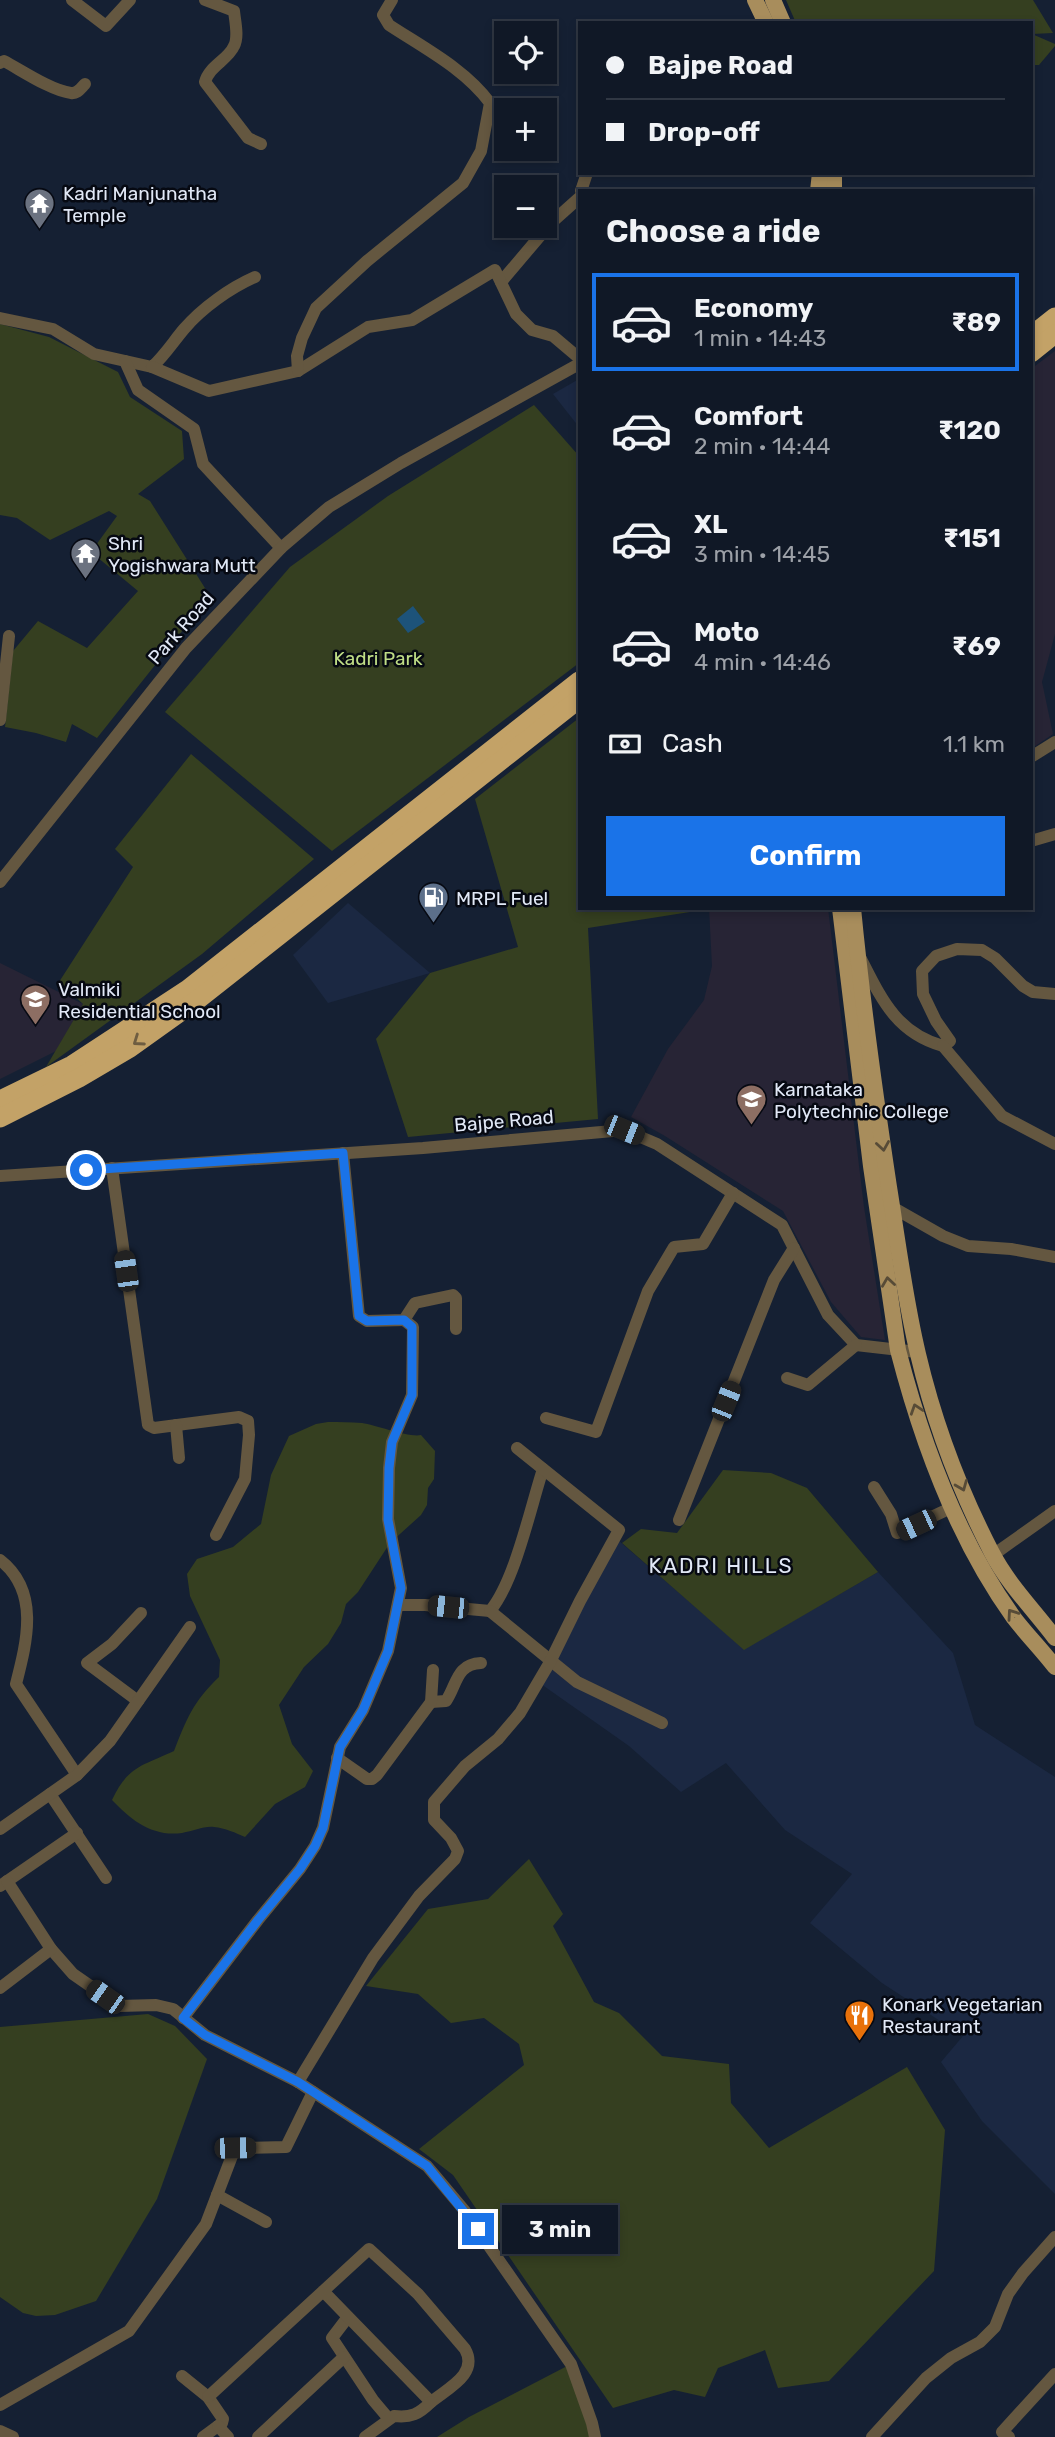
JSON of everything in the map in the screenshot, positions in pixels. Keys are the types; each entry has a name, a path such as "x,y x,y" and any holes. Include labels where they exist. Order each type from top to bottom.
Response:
{"highway":[{"path":"1033,334 1055,317"},
{"path":"1033,351 1055,334"},
{"path":"0,1100 72,1065 188,989 578,682"},
{"path":"0,1118 79,1078 130,1048 200,998 578,700"}],"main road":[{"path":"755,0 765,21"},
{"path":"773,0 782,21"},
{"path":"841,910 852,945 917,1352 939,1428 993,1555 1011,1583 1055,1638"},
{"path":"853,910 852,945 871,1166 898,1350 939,1478 979,1561 1014,1618 1055,1667"}],"street":[{"path":"72,0 106,26 130,0"},
{"path":"205,0 234,11 236,38 234,46 207,75 205,82 248,138 261,144"},
{"path":"298,371 297,356 302,338 316,308 367,261 464,183 481,152 490,103 478,87 458,70 389,25 383,15 392,0"},
{"path":"0,63 4,61 70,93 85,85"},
{"path":"501,282 551,223 578,201"},
{"path":"0,318 53,329 94,354 152,367 209,391 298,371 368,327 412,320 495,270 516,313 532,330 553,336 578,357"},
{"path":"152,367 199,315 237,285 255,277"},
{"path":"125,361 138,390 194,429 203,464 281,548"},
{"name":"Park Road","path":"0,882 186,648 281,548 341,500 401,463 578,365"},
{"path":"0,720 9,636"},
{"path":"1033,756 1055,742"},
{"path":"1033,840 1055,834"},
{"path":"852,945 885,1006 903,1026 928,1042 943,1046 1002,1116 1055,1144"},
{"path":"943,1046 950,1041 936,1021 923,994 922,971 936,956 957,950 982,950 995,958 1023,986 1033,992 1055,994"},
{"name":"Bajpe Road","path":"0,1176 343,1153 624,1130 657,1143 782,1225 828,1315 856,1345"},
{"path":"183,2018 300,1869 315,1846 323,1828 340,1747 363,1710 379,1675 399,1605 401,1588 388,1520 392,1442 412,1395 412,1327 404,1320 367,1321 359,1316 343,1153"},
{"path":"112,1168 148,1425 154,1428 239,1417 248,1421 250,1436 245,1479 216,1535"},
{"path":"546,1418 596,1432 648,1291 674,1247 703,1244 733,1193"},
{"path":"892,1207 943,1236 968,1246 1055,1256"},
{"path":"679,1520 774,1280 794,1248"},
{"path":"404,1320 415,1303 453,1295 456,1298 456,1329"},
{"path":"787,1378 808,1385 856,1345 917,1352"},
{"path":"176,1425 179,1458"},
{"path":"298,2082 373,1958 419,1896 455,1859 458,1851 451,1838 434,1820 434,1802 465,1766 498,1739 520,1713 550,1662 619,1530 517,1448"},
{"path":"490,1611 500,1599 508,1581 543,1469"},
{"path":"874,1487 891,1514 897,1533 953,1507"},
{"path":"993,1555 1055,1511"},
{"path":"0,1560 11,1569 25,1595 29,1621 27,1642 16,1684 77,1775"},
{"path":"399,1605 490,1611 577,1682 662,1723"},
{"path":"138,1701 87,1664 112,1644 141,1613"},
{"path":"0,1829 77,1775 110,1741 190,1627"},
{"path":"431,1702 446,1702 457,1675 466,1666 481,1663"},
{"path":"337,1758 367,1779 372,1779 431,1702 433,1670"},
{"path":"50,1794 106,1878"},
{"path":"77,1833 4,1884 51,1949 73,1974 119,2006 156,2005 173,2009 205,2035 298,2082 427,2166 464,2210 570,2364 595,2437"},
{"path":"0,1988 51,1949"},
{"path":"0,2405 129,2331 206,2224 235,2148 286,2147 313,2092"},
{"path":"217,2195 266,2221"},
{"path":"872,2437 926,2378 951,2358 980,2342 995,2327 1008,2294 1055,2237"},
{"path":"208,2397 369,2249 418,2294 469,2357 469,2365 457,2382 420,2412 408,2418 394,2416 365,2437"},
{"path":"323,2291 431,2402"},
{"path":"348,2317 332,2338 373,2400 389,2419"},
{"path":"258,2437 344,2357"},
{"path":"1002,2435 1055,2374"},
{"path":"182,2376 208,2397 223,2419 203,2437"},
{"path":"218,2426 228,2437"},
{"path":"0,2431 13,2437"}],"shaded area":[{"path":"1055,351 1055,634 1042,682 1053,734 1033,748 1033,368"},
{"path":"578,380 578,426 553,394"},
{"path":"413,606 425,622 408,633 397,619"},
{"path":"348,903 430,973 328,1003 293,955"},
{"name":"Karnataka Polytechnic College","path":"709,910 828,910 864,1207 885,1340 861,1337 831,1302 783,1211 631,1117 668,1049 704,1000 712,966"},
{"name":"Valmiki Residential School","path":"0,963 83,1004 56,1051 0,1079"},
{"path":"611,1534 744,1649 878,1572 953,1653 975,1725 1055,1777 1055,2194 982,2121 941,2062 963,2036 882,1983 810,1923 852,1874 785,1830 726,1763 681,1792 629,1746 541,1684"}],"green space":[{"path":"786,0 1033,0 1053,33 1033,34 1033,21 795,21"},
{"path":"1033,34 1055,44 1039,65 1033,65"},
{"path":"0,324 49,337 118,372 130,397 182,431 184,459 138,494 150,501 210,596 97,738 72,724 66,742 5,727 13,651 38,621 87,648 138,591 91,552 117,516 109,511 50,540 17,518 0,515"},
{"name":"Kadri Park","path":"534,405 578,455 578,664 332,851 165,712 290,567 388,496"},
{"path":"578,719 578,910 703,910 588,928 598,1119 408,1137 376,1039 430,973 518,947 475,799"},
{"path":"191,754 314,859 202,954 46,1067 83,1004 59,982 133,867 115,849"},
{"path":"362,1423 409,1435 421,1435 435,1451 434,1479 428,1488 427,1505 421,1515 390,1543 358,1592 346,1604 341,1623 328,1644 304,1667 279,1705 292,1744 313,1771 305,1787 275,1804 245,1837 214,1827 171,1834 143,1826 112,1800 124,1780 137,1768 174,1751 192,1711 219,1677 220,1660 190,1596 187,1574 197,1559 233,1547 261,1524 271,1475 289,1436 316,1424"},
{"path":"723,1470 771,1473 807,1488 878,1572 744,1650 622,1543 641,1529 677,1533"},
{"path":"529,1859 563,1914 553,1926 594,2002 619,2013 662,2056 729,2064 731,2103 769,2148 907,2067 945,2130 934,2271 829,2381 778,2388 765,2350 718,2368 705,2397 674,2390 613,2408 453,2175 419,2149 524,2065 519,2044 484,2018 451,2023 418,1994 366,1986 428,1909 488,1899"},
{"path":"148,2014 175,2026 207,2059 157,2199 96,2301 55,2315 36,2316 23,2313 0,2297 0,2027"},
{"path":"571,2364 595,2437 437,2437 469,2417"}],"place":[{"name":"Kadri Manjunatha Temple","path":"40,231"},
{"name":"Shri Yogishwara Mutt","path":"85,581"},
{"name":"MRPL Fuel","path":"433,925"},
{"name":"Valmiki Residential School","path":"35,1027"},
{"name":"Karnataka Polytechnic College","path":"751,1127"},
{"name":"Konark Vegetarian Restaurant","path":"859,2042"}],"district":[{"name":"KADRI HILLS","path":"721,1565"}],"route":[{"path":"86,1170 343,1153 359,1316 367,1321 404,1320 412,1327 412,1395 392,1442 389,1468 388,1520 401,1588 388,1651 363,1710 340,1747 323,1828 315,1846 300,1869 183,2018 205,2035 298,2082 427,2166 478,2229"}]}
